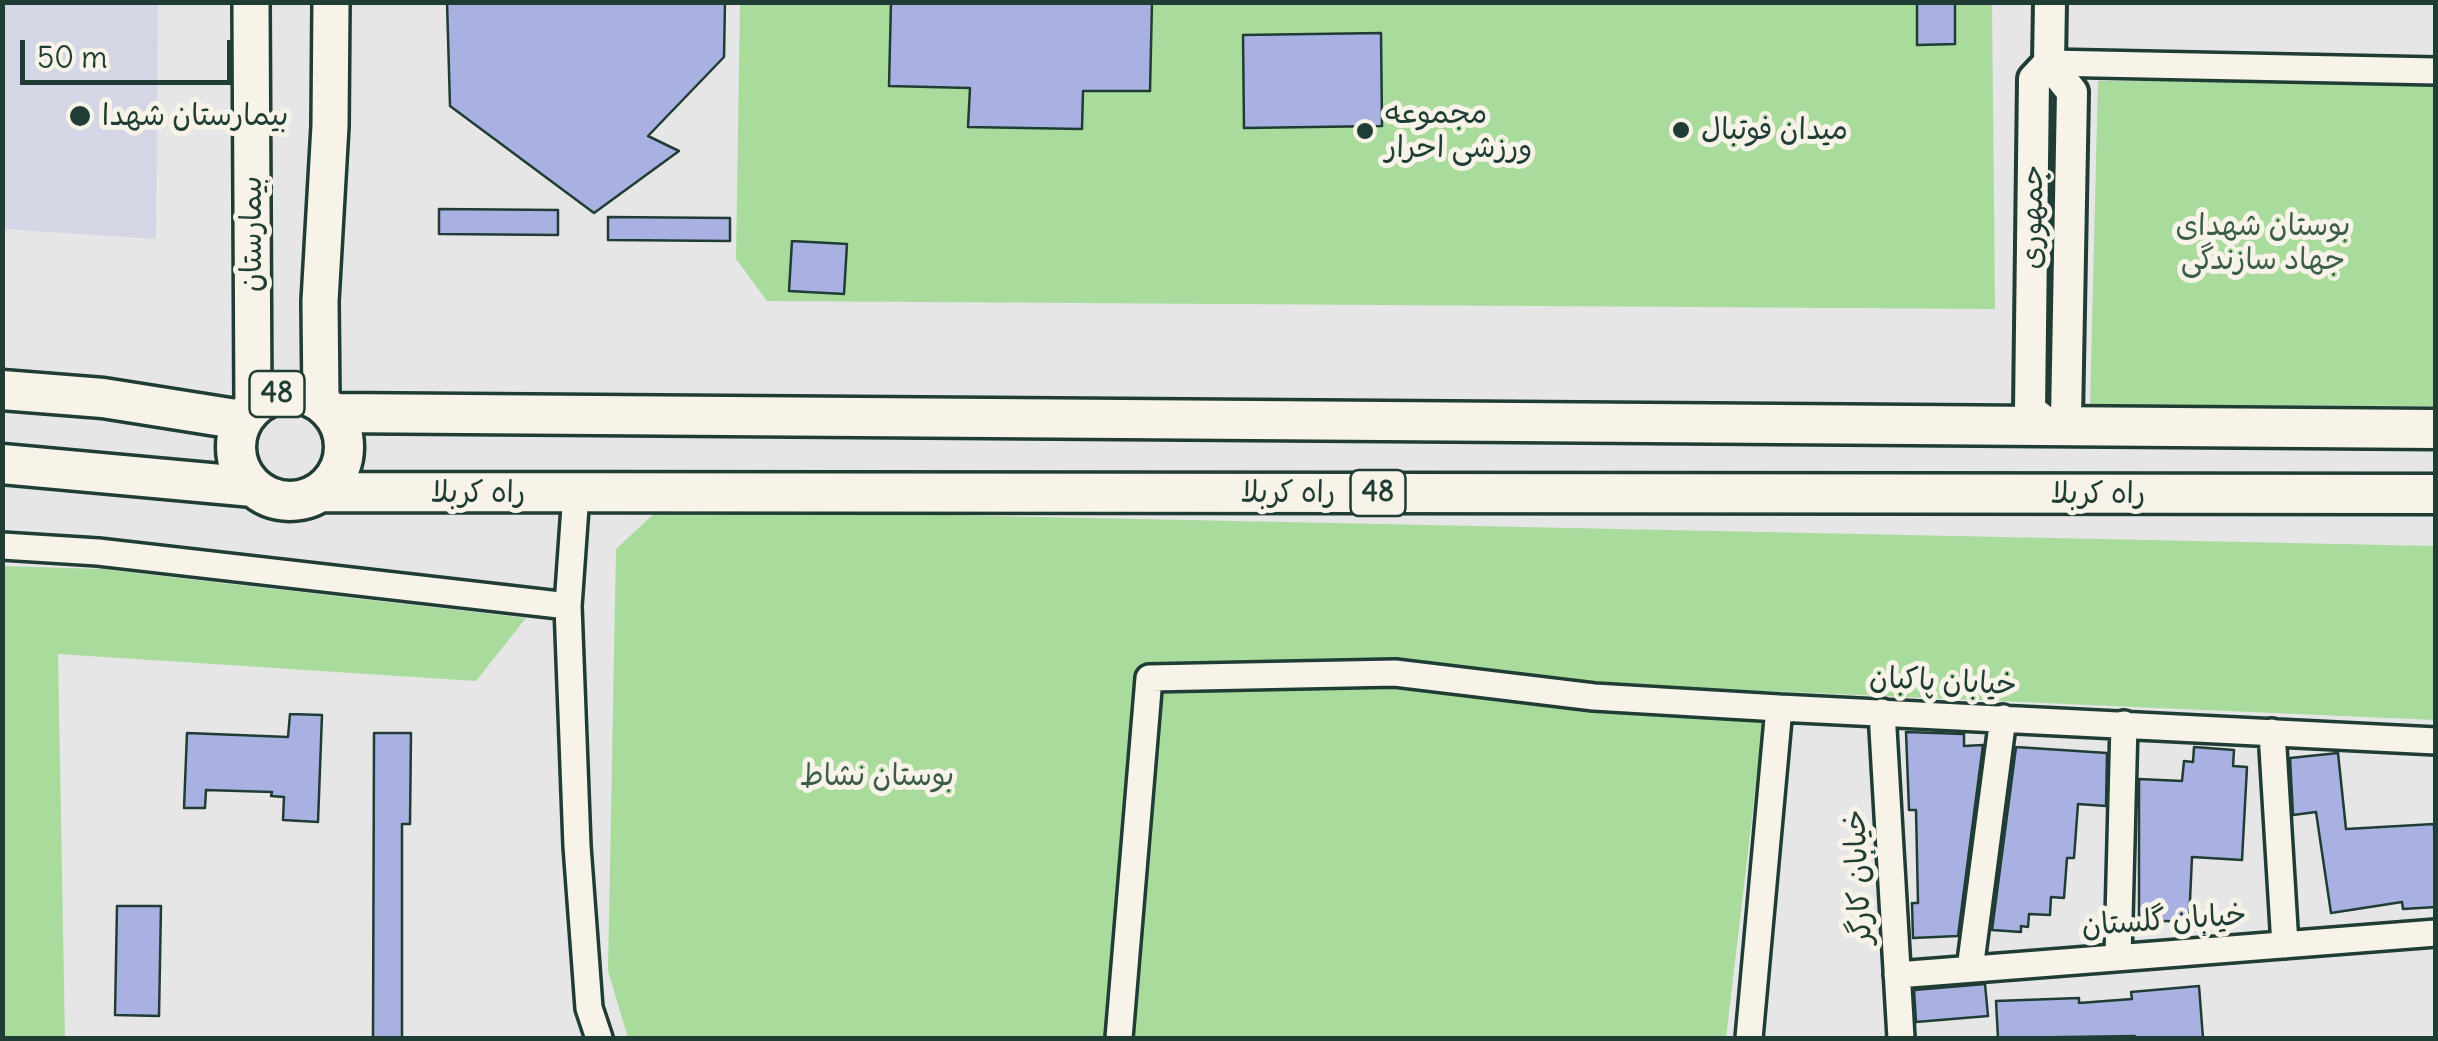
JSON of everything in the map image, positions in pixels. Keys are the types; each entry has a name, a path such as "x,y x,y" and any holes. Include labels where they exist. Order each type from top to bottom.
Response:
{"main road":[{"name":"بیمارستان","path":"248,413 250,2"},
{"path":"327,408 320,301 330,126 331,2"},
{"name":"48","path":"2,390 248,413"},
{"name":"48","path":"286,392 304,394 327,408 342,429 345,447 333,480 304,500 268,497 253,487 236,456 236,437 248,413 268,396 286,392"},
{"name":"48","path":"327,408 2436,429"},
{"name":"48","path":"2,464 253,487"},
{"name":"راه کربلا","path":"320,492 2436,494"}],"street":[{"name":"جمهوری","path":"2050,2 2050,63 2034,80 2030,410 2051,426"},
{"path":"2050,63 2436,71"},
{"path":"576,493 568,606 589,1008 599,1038"},
{"path":"2,546 98,552 568,606"},
{"name":"خیابان پاکبان","path":"1118,1038 1148,678 1395,673 1594,697 2436,741"},
{"path":"1749,1038 1779,708"},
{"name":"خیابان کارگر","path":"1882,712 1901,1038"},
{"path":"1970,969 2003,718"},
{"path":"2118,958 2124,724"},
{"path":"2272,732 2285,945"},
{"name":"خیابان گلستان","path":"1897,975 2436,933"}],"shaded area":[{"name":"بیمارستان شهدا","path":"2,3 158,3 156,239 3,229"}],"green space":[{"name":"مجموعه ورزشی احرار","path":"740,3 1992,3 1995,309 767,301 736,259"},
{"name":"بوستان شهدای جهاد سازندگی","path":"2098,81 2435,81 2435,406 2090,405"},
{"name":"بوستان نشاط","path":"659,509 2435,546 2435,720 1767,691 1726,1038 628,1038 608,971 616,549"},
{"path":"3,566 101,569 526,618 476,681 58,654 65,1038 3,1038"}],"building":[{"path":"447,2 725,2 724,57 648,136 679,151 594,213 450,106"},
{"path":"891,2 1152,2 1150,91 1083,91 1082,129 968,127 970,88 889,86"},
{"path":"1917,2 1955,2 1955,44 1917,45"},
{"path":"1381,33 1382,126 1244,128 1243,35"},
{"path":"439,209 558,210 558,235 439,234"},
{"path":"608,217 730,218 730,241 608,240"},
{"path":"792,241 847,244 844,294 789,291"},
{"path":"290,714 322,715 318,822 283,820 284,797 271,796 272,792 206,790 205,808 184,808 187,733 288,737"},
{"path":"1906,732 1964,734 1964,746 1983,745 1958,936 1913,938 1912,903 1918,903 1916,810 1909,810"},
{"path":"374,733 411,733 410,824 402,824 402,1038 373,1038"},
{"path":"2016,747 2107,753 2106,806 2078,804 2074,858 2067,858 2064,898 2051,897 2050,915 2029,914 2028,927 2021,926 2021,932 1992,930"},
{"path":"2194,747 2234,750 2233,766 2247,767 2242,860 2192,857 2189,922 2139,920 2139,779 2182,781 2184,761 2193,762"},
{"path":"2338,753 2346,829 2434,824 2436,907 2403,909 2402,902 2331,913 2316,812 2293,815 2290,758"},
{"path":"117,906 161,906 159,1016 115,1015"},
{"path":"1985,984 1988,1016 1916,1022 1914,990"},
{"path":"2199,986 2203,1038 1998,1038 1996,1001 2079,998 2079,1003 2132,999 2131,992"}],"place":[{"name":"بیمارستان شهدا","path":"80,116"},
{"name":"میدان فوتبال","path":"1681,130"},
{"name":"مجموعه ورزشی احرار","path":"1365,131"}]}
